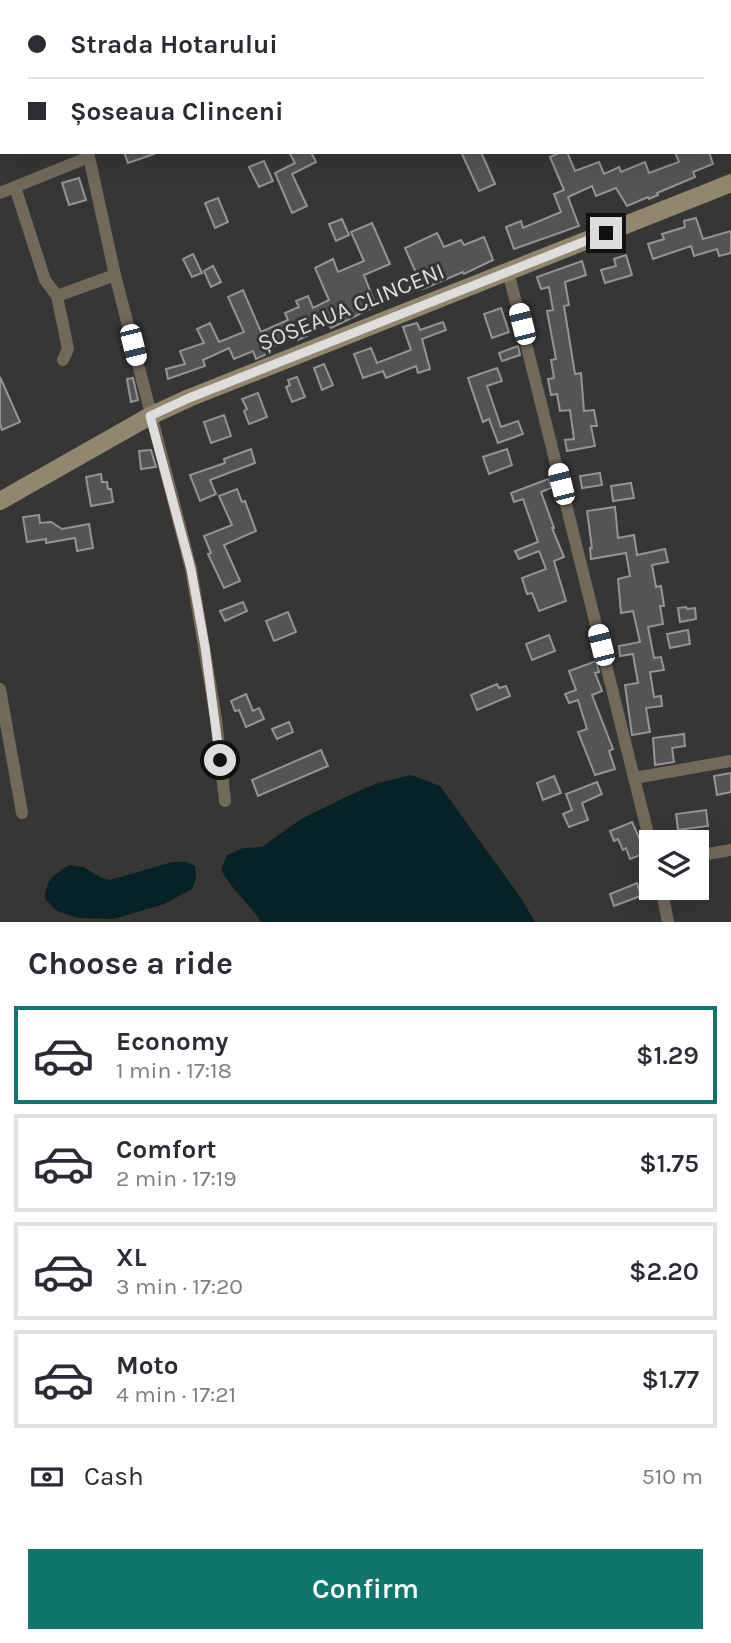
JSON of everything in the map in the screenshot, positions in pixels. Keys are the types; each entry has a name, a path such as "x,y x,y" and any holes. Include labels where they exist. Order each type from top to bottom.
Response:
{"main road":[{"name":"ȘOSEAUA CLINCENI","path":"0,501 150,416 189,398 731,183"}],"street":[{"path":"0,192 89,155 150,416 191,569 205,647 225,801"},
{"path":"15,187 45,280 57,296 68,349 62,360"},
{"path":"508,271 647,830"},
{"path":"57,296 116,275"},
{"path":"0,689 22,813"},
{"path":"634,778 731,761"},
{"path":"709,854 731,850"},
{"path":"664,900 668,922"}],"water":[{"path":"411,775 440,786 521,898 535,922 261,922 221,870 227,855 243,848 262,847 301,819 352,794 378,783"},
{"path":"172,862 187,862 195,866 196,879 192,889 164,904 114,919 78,918 57,911 45,899 51,879 69,865 84,867 101,878 110,880"}],"building":[{"path":"125,154 154,154 128,163"},
{"path":"290,154 312,154 316,162 292,174 307,206 292,213 275,173 295,163"},
{"path":"462,154 482,154 495,184 479,191"},
{"path":"568,154 575,171 599,162 604,174 619,167 621,172 645,162 649,173 679,162 676,154 710,154 713,164 693,172 695,177 649,199 648,197 627,206 616,188 596,196 592,186 568,197 579,226 514,249 506,227 521,221 523,228 561,212 554,194 564,190 550,157"},
{"path":"264,161 273,181 259,187 249,167"},
{"path":"79,178 86,200 69,205 62,183"},
{"path":"218,198 228,222 215,228 205,203"},
{"path":"696,218 703,239 731,231 731,253 719,256 717,249 694,256 691,246 653,259 648,244 664,239 662,234 685,227 684,221"},
{"path":"342,219 349,235 336,241 329,224"},
{"path":"372,223 390,264 364,275 376,306 331,328 327,322 305,331 307,336 298,340 296,336 268,349 269,353 256,359 253,351 234,359 229,348 203,360 205,366 168,379 166,369 185,364 180,351 204,343 197,329 210,323 219,342 244,332 228,297 243,290 261,332 288,320 285,313 299,307 296,301 308,296 313,308 329,300 315,268 333,259 338,272 364,261 351,232"},
{"path":"437,233 444,247 461,240 464,245 484,237 493,260 423,289 405,248"},
{"path":"193,254 202,273 192,277 183,259"},
{"path":"626,255 632,275 605,283 601,270 616,266 614,259"},
{"path":"582,261 586,275 565,282 569,305 564,306 575,374 581,373 584,411 594,410 597,426 591,426 595,446 567,451 565,440 574,439 570,410 560,411 557,394 551,395 548,379 554,378 551,360 556,359 547,311 553,310 549,287 541,289 537,277"},
{"path":"213,266 221,282 211,287 204,271"},
{"path":"501,308 509,332 492,338 484,314"},
{"path":"443,322 446,330 422,339 430,369 418,373 416,366 386,378 383,371 363,378 354,354 371,348 377,363 411,350 403,327 417,323 420,330"},
{"path":"518,346 520,355 502,361 499,353"},
{"path":"324,364 333,385 322,390 314,368"},
{"path":"497,368 502,381 487,386 501,427 518,421 523,434 498,443 489,419 483,422 468,378"},
{"path":"0,377 20,422 2,430 0,424"},
{"path":"297,377 305,397 292,402 286,387 290,385 288,380"},
{"path":"133,378 138,400 131,402 127,379"},
{"path":"258,393 267,417 249,424 244,411 247,409 242,399"},
{"path":"224,415 231,436 211,443 204,422"},
{"path":"251,449 255,463 210,480 216,494 200,501 190,475 225,463 224,459"},
{"path":"507,449 512,465 489,474 483,457"},
{"path":"151,450 156,467 141,469 139,451"},
{"path":"600,473 602,485 582,488 580,476"},
{"path":"101,474 102,482 107,482 108,489 111,489 113,502 91,506 86,477"},
{"path":"548,479 551,488 541,492 564,557 554,561 566,601 539,611 532,593 527,594 522,578 546,569 539,551 519,559 515,551 538,542 523,499 514,502 511,493"},
{"path":"631,483 634,498 613,501 611,486"},
{"path":"237,489 242,502 245,501 256,531 224,545 240,581 224,588 208,554 211,553 204,536 232,525 219,496"},
{"path":"615,507 618,538 634,535 637,555 665,549 668,562 652,565 656,587 661,586 663,624 648,627 654,658 661,657 664,670 650,672 654,697 661,696 662,706 646,708 650,732 632,735 625,685 638,683 633,654 620,656 619,646 640,642 633,611 621,613 618,579 630,576 626,553 591,559 587,511"},
{"path":"39,515 40,523 51,522 62,529 89,524 93,548 77,551 75,538 46,543 46,539 27,542 23,517"},
{"path":"243,602 247,611 225,621 220,611"},
{"path":"678,608 695,608 696,619 680,622"},
{"path":"288,612 296,632 274,641 266,621"},
{"path":"688,630 690,644 670,648 667,634"},
{"path":"549,635 555,651 532,660 526,644"},
{"path":"596,661 599,672 595,673 602,691 592,695 613,749 609,751 615,769 595,775 578,732 587,729 578,700 569,703 565,694 576,690 569,671"},
{"path":"497,684 499,688 506,686 510,696 477,710 471,695"},
{"path":"246,694 253,711 259,708 264,719 246,727 239,710 235,711 231,701"},
{"path":"289,722 293,732 277,739 272,729"},
{"path":"684,734 685,746 672,748 674,762 655,765 653,738"},
{"path":"321,750 328,766 258,796 252,780"},
{"path":"731,773 731,792 717,795 714,776"},
{"path":"554,776 561,793 543,800 537,783"},
{"path":"597,782 602,794 582,803 588,820 569,827 563,814 572,810 566,794"},
{"path":"706,810 708,826 678,830 676,814"},
{"path":"632,822 639,838 639,856 630,859 626,848 623,850 618,839 614,841 610,831"},
{"path":"637,883 639,890 639,897 614,906 610,894"}],"route":[{"path":"220,760 216,719 191,569 150,416 189,398 606,233"}]}
